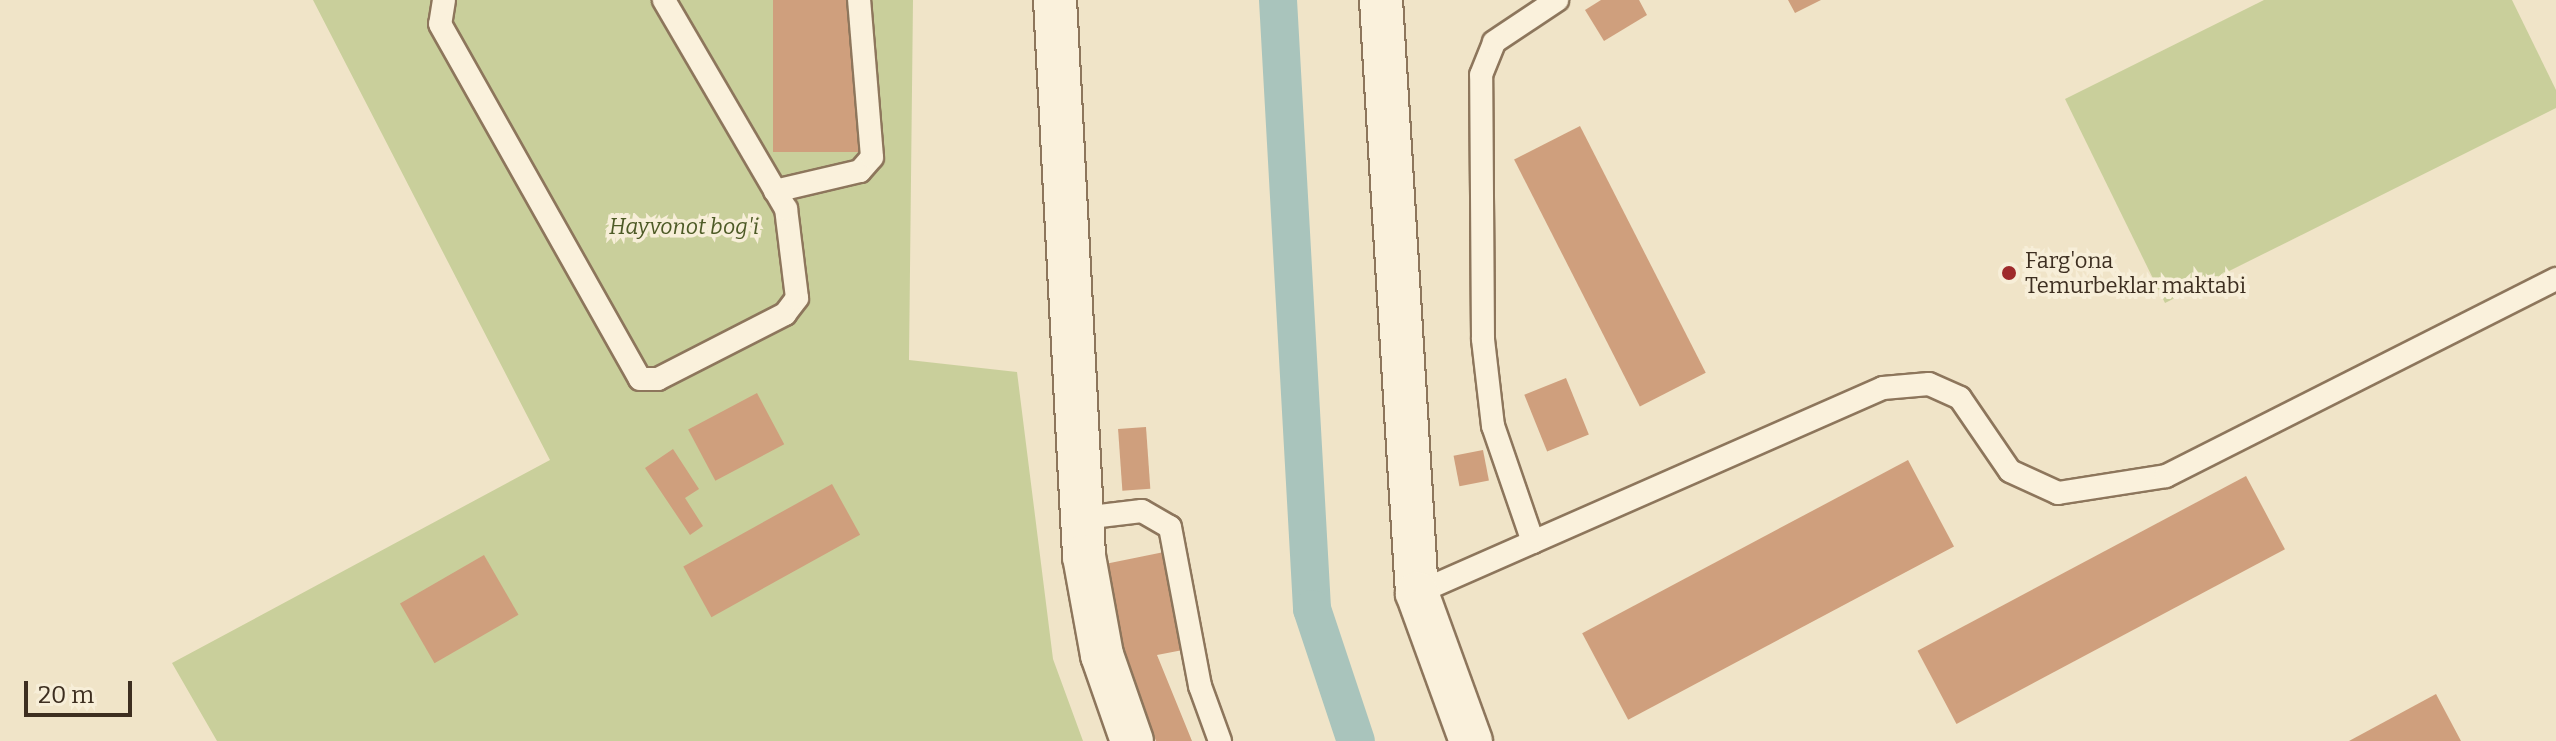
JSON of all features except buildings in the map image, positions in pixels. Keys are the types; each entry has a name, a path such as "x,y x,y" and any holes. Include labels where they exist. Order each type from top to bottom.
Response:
{"street":[{"path":"1055,0 1083,518 1102,655 1132,741"},
{"path":"1381,0 1417,593 1471,741"}],"lane":[{"path":"444,0 440,24 640,379 658,379 771,321 797,298 786,209 664,0"},
{"path":"775,191 860,171 872,157 859,0"},
{"path":"1533,542 1493,426 1484,353 1481,75 1494,42 1557,0"},
{"path":"1417,593 1883,388 1929,384 1960,398 2010,471 2058,493 2166,476 2556,279"},
{"path":"1083,518 1142,511 1170,527 1200,686 1220,741"}],"green space":[{"name":"Hayvonot bog'i","path":"313,0 913,0 909,360 1017,372 1053,659 1083,741 217,741 172,663 550,460"},
{"path":"2264,0 2512,0 2556,90 2556,108 2165,303 2065,99"}],"waterway":[{"path":"1278,0 1312,609 1356,741"}],"place":[{"name":"Farg'ona Temurbeklar maktabi","path":"2009,273"}]}
